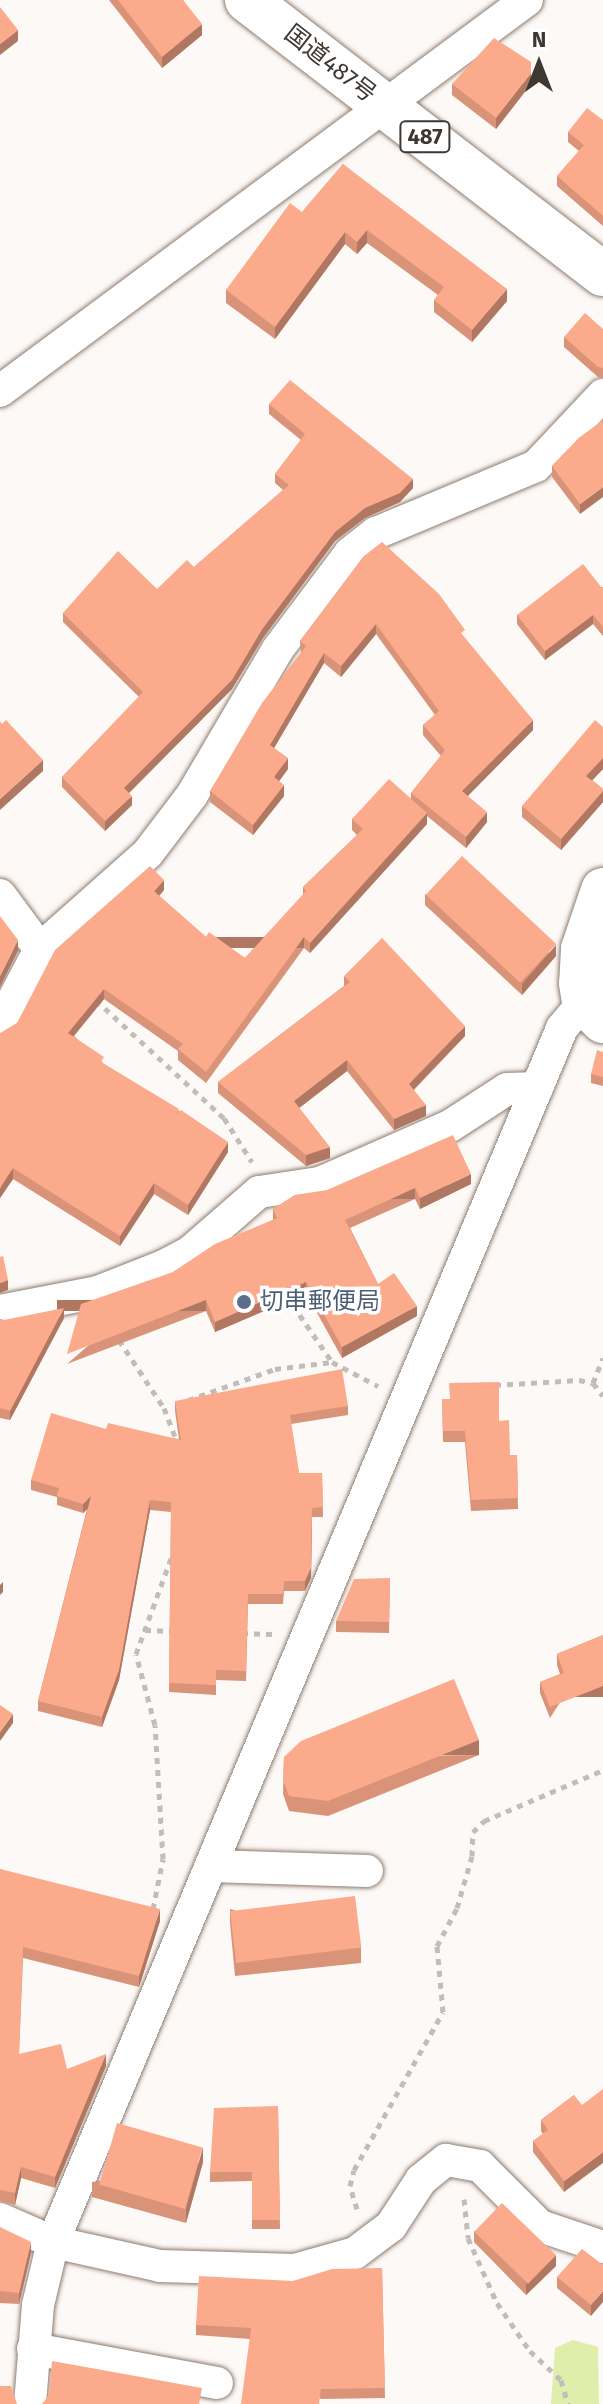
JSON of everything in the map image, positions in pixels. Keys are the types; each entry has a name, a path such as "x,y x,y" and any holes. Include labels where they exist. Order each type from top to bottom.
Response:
{"highway":[{"name":"国道487号","path":"247,0 603,274"},
{"path":"594,1012 583,949 603,890"}],"street":[{"path":"0,391 527,0"},
{"path":"0,1025 40,949 148,853 192,795 278,649 350,553 376,533 536,466 603,395"},
{"path":"0,895 40,949"},
{"path":"30,2404 33,2349 53,2242 562,1028 594,1012"},
{"path":"0,1311 98,1292 190,1252 259,1192 320,1183 450,1126 507,1089 537,1088"},
{"path":"211,1866 367,1871"},
{"path":"0,2219 53,2242 160,2266 295,2270 355,2253 391,2226 421,2180 446,2160 480,2166 540,2226 603,2247"},
{"path":"33,2349 217,2383"}],"path":[{"path":"98,1292 112,1330 164,1408 179,1448"},
{"path":"593,1383 603,1358"},
{"path":"164,1408 275,1369 332,1362"},
{"path":"486,1386 593,1383"},
{"path":"593,1383 603,1396"},
{"path":"178,1538 136,1654 155,1725 163,1859 153,1909 189,1919"},
{"path":"173,1552 183,1554"},
{"path":"231,1633 275,1634 311,1624"},
{"path":"145,1630 188,1632"},
{"path":"391,2226 360,2215 350,2186 376,2124 443,2012 437,1946 457,1908 472,1856 473,1832 484,1821 603,1770"},
{"path":"460,2163 468,2238 497,2303 530,2351 561,2380 568,2404"}],"green space":[{"path":"573,2340 598,2347 599,2404 551,2404 555,2348"}],"building":[{"path":"118,0 183,0 202,24 162,57"},
{"path":"0,7 18,30 0,44"},
{"path":"494,38 531,62 531,73 496,118 452,84"},
{"path":"587,108 603,120 603,216 557,176 584,145 568,132"},
{"path":"343,164 507,289 472,330 434,300 444,287 367,230 357,242 345,232 275,327 226,290 290,203 302,212"},
{"path":"585,313 603,329 603,368 564,337"},
{"path":"290,380 413,479 400,493 365,508 335,532 263,628 232,680 124,788 132,796 105,821 62,777 143,692 63,613 118,551 157,589 187,560 194,567 289,485 275,474 305,434 269,404"},
{"path":"603,420 603,487 580,504 552,466 580,437"},
{"path":"382,542 439,594 465,630 461,633 533,720 462,791 487,812 466,837 411,793 445,750 423,725 439,711 376,624 341,666 324,653 270,745 288,758 274,777 284,785 253,825 210,791 262,703 306,646 300,641 364,556"},
{"path":"583,564 603,587 603,627 593,615 545,651 517,615"},
{"path":"6,720 43,760 0,799 0,721 2,724"},
{"path":"595,720 603,727 603,758 586,776 603,791 561,839 522,806"},
{"path":"389,779 427,813 310,943 304,937 206,1072 178,1049 183,1044 104,989 68,1033 104,1057 101,1062 179,1109 176,1114 181,1110 228,1142 188,1205 154,1183 120,1236 13,1168 0,1188 0,1033 17,1023 55,950 150,866 164,880 154,891 206,937 209,932 245,958 306,891 303,887 363,829 352,819"},
{"path":"462,856 556,944 520,983 426,895"},
{"path":"0,916 18,940 0,976"},
{"path":"382,938 465,1026 409,1084 426,1105 394,1119 347,1060 294,1101 330,1147 306,1155 218,1082 350,982 344,976"},
{"path":"597,1050 603,1052 603,1077 591,1074"},
{"path":"453,1135 471,1174 420,1198 415,1188 345,1220 378,1284 394,1273 417,1306 342,1347 306,1282 215,1322 206,1300 67,1354 81,1304 173,1272 215,1244 277,1218 273,1209 295,1195 327,1190"},
{"path":"3,1256 8,1280 0,1283 0,1257"},
{"path":"64,1308 10,1411 0,1408 0,1319"},
{"path":"342,1369 348,1406 290,1415 299,1473 322,1473 323,1507 312,1508 311,1568 305,1581 284,1581 283,1594 248,1594 246,1671 216,1670 216,1685 169,1683 171,1502 150,1500 119,1670 102,1717 38,1701 91,1496 83,1504 57,1496 59,1488 31,1480 51,1413 106,1429 108,1423 181,1440 175,1401"},
{"path":"499,1382 499,1421 509,1420 510,1455 517,1455 518,1498 471,1500 465,1431 443,1431 442,1399 450,1399 449,1383"},
{"path":"390,1578 389,1622 336,1621 354,1579"},
{"path":"603,1635 603,1686 550,1707 540,1682 564,1673 557,1654"},
{"path":"454,1679 479,1740 328,1801 289,1796 283,1779 284,1757 301,1741"},
{"path":"0,1705 13,1714 0,1732"},
{"path":"0,1869 160,1909 139,1976 23,1947 19,2054 61,2044 67,2069 106,2054 55,2177 21,2167 15,2193 0,2190"},
{"path":"355,1896 361,1948 236,1963 230,1911"},
{"path":"603,2089 603,2152 564,2181 533,2141 548,2130 541,2120 574,2095 582,2105"},
{"path":"278,2106 280,2220 252,2220 252,2172 210,2172 214,2108"},
{"path":"117,2123 203,2148 185,2209 99,2185"},
{"path":"502,2203 556,2255 528,2284 474,2232"},
{"path":"0,2227 31,2242 19,2293 0,2291"},
{"path":"582,2249 603,2265 603,2291 591,2305 557,2277"},
{"path":"382,2268 385,2388 321,2389 319,2404 241,2404 251,2328 196,2325 199,2276 293,2281 332,2269"},
{"path":"52,2361 202,2388 199,2404 42,2404 49,2395"},
{"path":"0,2386 11,2386 17,2404 0,2404"}],"place":[{"name":"切串郵便局","path":"244,1302"}]}
